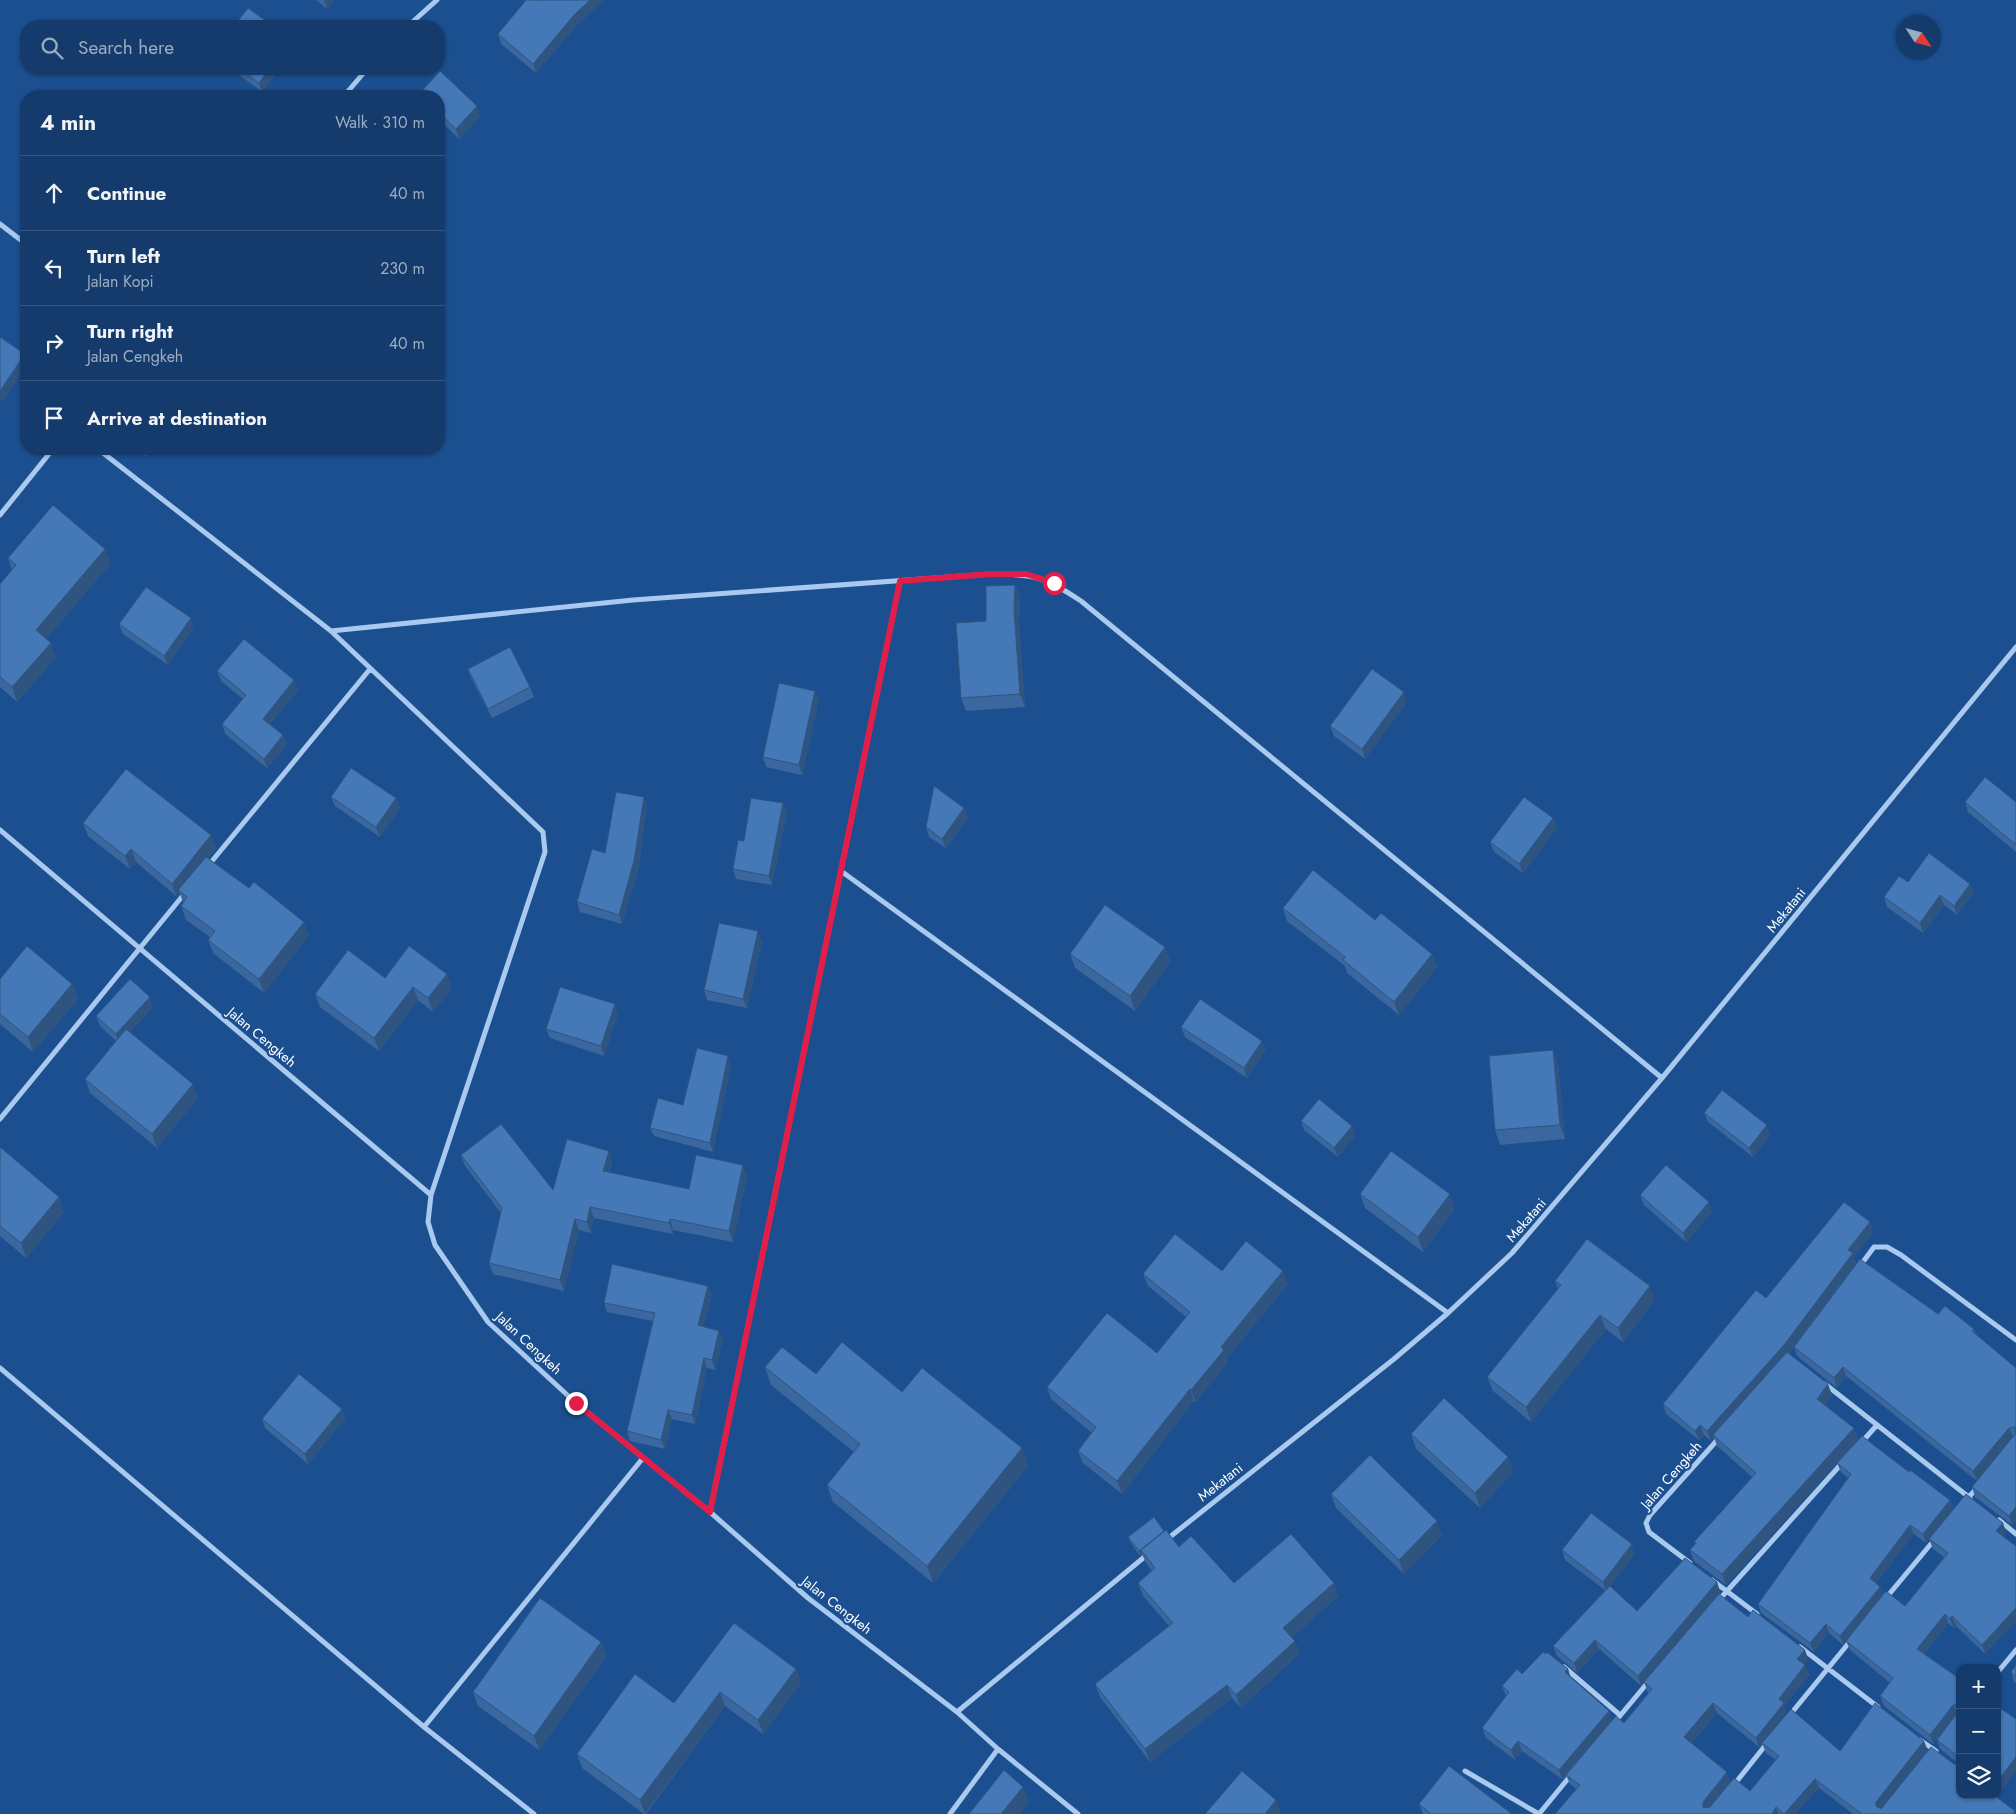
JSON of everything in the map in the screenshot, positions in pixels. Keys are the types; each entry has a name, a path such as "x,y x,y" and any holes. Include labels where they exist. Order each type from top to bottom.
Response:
{"street":[{"path":"415,20 437,0"},
{"path":"349,90 362,75"},
{"path":"0,224 20,239"},
{"path":"0,515 48,455"},
{"path":"106,455 331,631 543,832 545,842 542,862 431,1195"},
{"path":"331,631 633,600 991,574 1026,574 1054,583 1088,608 1662,1078"},
{"path":"710,1512 900,581"},
{"name":"Mekatani","path":"1163,1542 1448,1313 1512,1253 1662,1078 2016,648"},
{"path":"202,873 370,669"},
{"name":"Jalan Cengkeh","path":"0,830 431,1195 428,1222 435,1245 488,1322 576,1403 710,1512 808,1598 958,1712 998,1749 1078,1814"},
{"path":"841,871 1448,1313"},
{"path":"0,1119 190,888"},
{"path":"1856,1271 1874,1247 1887,1247 2016,1340"},
{"path":"0,1368 424,1727 534,1814"},
{"path":"1822,1382 1977,1503"},
{"path":"1857,1447 1877,1425"},
{"name":"Jalan Cengkeh","path":"1696,1567 1649,1532 1646,1523 1650,1515 1727,1429"},
{"path":"1714,1605 1851,1454"},
{"path":"424,1727 643,1458"},
{"path":"1963,1504 1981,1483"},
{"path":"1992,1515 2016,1534"},
{"path":"1883,1601 1938,1534"},
{"path":"958,1712 1155,1548"},
{"path":"1704,1573 1766,1620"},
{"path":"1784,1722 1858,1631"},
{"path":"1797,1644 1882,1710"},
{"path":"2001,1668 2016,1650"},
{"path":"1561,1664 1620,1715"},
{"path":"1608,1730 1652,1679"},
{"path":"1912,1733 1940,1755"},
{"path":"1728,1791 1772,1737"},
{"path":"1928,1757 1939,1744"},
{"path":"950,1814 998,1749"},
{"path":"1465,1771 1539,1814 1576,1768"}],"building":[{"path":"526,0 590,0 574,15 533,64 498,34"},
{"path":"248,8 265,20 239,20"},
{"path":"248,75 265,75 259,83"},
{"path":"436,75 444,75 477,106 456,129 445,119 445,90 423,90"},
{"path":"0,337 20,351 20,361 0,391"},
{"path":"53,505 105,549 36,630 51,643 12,687 0,677 0,584 16,565 8,558"},
{"path":"1015,585 1014,610 1020,694 961,698 956,623 986,621 986,586"},
{"path":"146,587 191,618 164,656 119,624"},
{"path":"244,639 294,680 263,719 283,735 264,759 222,724 246,695 217,671"},
{"path":"510,647 530,687 488,709 468,669"},
{"path":"1372,669 1404,692 1362,749 1330,726"},
{"path":"779,683 815,691 799,765 763,757"},
{"path":"351,768 396,798 376,827 331,797"},
{"path":"126,769 211,835 172,884 131,849 125,856 83,823"},
{"path":"1985,777 2016,802 2016,845 1965,802"},
{"path":"934,786 964,808 942,839 926,827"},
{"path":"616,792 644,797 634,861 619,915 577,902 592,849 605,853"},
{"path":"1524,797 1553,818 1519,864 1490,842"},
{"path":"751,798 783,803 769,876 733,869 738,840 744,841"},
{"path":"1929,853 1970,884 1954,906 1940,895 1920,923 1884,897 1899,876 1908,882"},
{"path":"206,857 249,888 254,882 304,922 259,979 208,940 215,931 181,906 187,897 178,890"},
{"path":"1313,870 1375,920 1381,913 1432,954 1394,1002 1343,960 1345,957 1283,908"},
{"path":"1105,905 1165,947 1130,996 1070,954"},
{"path":"719,923 758,931 743,999 704,990"},
{"path":"27,946 72,984 28,1037 0,1014 0,979"},
{"path":"409,946 447,974 428,998 413,987 374,1038 315,994 348,950 385,978"},
{"path":"130,979 150,997 116,1034 96,1016"},
{"path":"560,987 615,1004 601,1046 546,1029"},
{"path":"1200,999 1262,1041 1244,1068 1181,1027"},
{"path":"126,1029 193,1084 152,1134 85,1079"},
{"path":"697,1048 728,1056 710,1143 650,1128 658,1098 683,1105"},
{"path":"1553,1050 1560,1125 1495,1130 1489,1056"},
{"path":"1722,1090 1767,1125 1749,1148 1704,1113"},
{"path":"1319,1099 1352,1126 1334,1148 1301,1121"},
{"path":"501,1124 553,1190 567,1139 609,1151 603,1171 689,1189 696,1155 743,1165 729,1231 670,1219 669,1223 590,1207 587,1222 575,1219 560,1280 489,1263 502,1208 461,1155"},
{"path":"0,1147 59,1197 21,1243 0,1226"},
{"path":"1391,1151 1450,1194 1418,1237 1360,1194"},
{"path":"1666,1165 1709,1202 1683,1233 1640,1195"},
{"path":"1844,1202 1870,1222 1848,1250 1853,1253 1784,1345 1707,1431 1700,1425 1695,1431 1663,1404 1756,1290 1766,1298"},
{"path":"1175,1234 1222,1271 1246,1241 1283,1271 1221,1347 1224,1350 1190,1389 1117,1481 1078,1451 1096,1427 1047,1387 1107,1313 1157,1353 1190,1312 1143,1274"},
{"path":"1587,1239 1650,1286 1618,1328 1600,1315 1526,1407 1487,1377 1561,1285 1555,1281"},
{"path":"1860,1259 1938,1314 1945,1306 1974,1329 1972,1331 2016,1368 2016,1433 2015,1427 2009,1428 1973,1471 1843,1367 1834,1378 1794,1347"},
{"path":"612,1264 708,1286 698,1325 719,1331 712,1360 704,1358 692,1415 668,1410 661,1440 627,1431 655,1313 604,1303"},
{"path":"842,1342 902,1392 922,1368 1022,1448 927,1566 827,1485 860,1444 765,1367 782,1347 816,1374"},
{"path":"1787,1352 1828,1384 1817,1399 1854,1428 1722,1574 1690,1550 1696,1543 1694,1542 1756,1473 1713,1435"},
{"path":"299,1374 342,1409 305,1454 262,1419"},
{"path":"1444,1398 1508,1457 1475,1493 1411,1434"},
{"path":"2016,1433 2016,1507 2009,1516 1972,1487"},
{"path":"1862,1436 1950,1500 1923,1534 1910,1525 1870,1578 1880,1587 1840,1636 1826,1624 1810,1643 1758,1604 1851,1474 1837,1463"},
{"path":"1370,1455 1437,1521 1399,1560 1331,1494"},
{"path":"1966,1494 2003,1523 1996,1531 2016,1546 2016,1608 1982,1645 1952,1616 1950,1619 1945,1614 1917,1649 1956,1676 1956,1704 1953,1705 1930,1735 1880,1696 1893,1678 1846,1641 1886,1591 1905,1606 1948,1553 1929,1539"},
{"path":"1591,1513 1632,1544 1603,1582 1562,1550"},
{"path":"1154,1517 1164,1531 1139,1551 1128,1537"},
{"path":"1166,1530 1179,1547 1191,1536 1234,1583 1291,1534 1334,1583 1283,1628 1295,1641 1236,1695 1227,1685 1145,1749 1095,1684 1173,1623 1138,1583 1155,1568 1141,1550"},
{"path":"1685,1558 1717,1582 1638,1676 1595,1640 1574,1663 1553,1646 1610,1586 1637,1611"},
{"path":"1719,1594 1748,1617 1753,1610 1805,1650 1797,1659 1805,1665 1779,1699 1784,1703 1756,1738 1713,1703 1684,1737 1727,1772 1703,1802 1703,1808 1710,1807 1734,1778 1750,1791 1779,1756 1762,1743 1791,1709 1840,1751 1875,1703 1924,1741 1876,1802 1876,1806 1881,1809 1931,1747 1956,1764 1956,1799 1999,1799 2015,1811 2013,1814 1862,1814 1815,1779 1784,1814 1776,1807 1772,1814 1555,1814 1580,1785 1566,1775 1616,1716 1624,1723 1652,1689 1644,1682"},
{"path":"540,1598 601,1642 534,1736 473,1692"},
{"path":"734,1623 796,1669 758,1720 720,1692 640,1800 577,1754 635,1674 674,1703"},
{"path":"1543,1652 1546,1654 1547,1652 1568,1669 1565,1672 1609,1711 1559,1770 1518,1741 1511,1750 1482,1728 1509,1692 1502,1686 1517,1669 1522,1674"},
{"path":"2016,1665 2016,1677 2011,1672"},
{"path":"2001,1709 2016,1719 2016,1757 2001,1777"},
{"path":"1956,1714 1956,1755 1937,1740"},
{"path":"1449,1766 1512,1814 1431,1814 1419,1804"},
{"path":"1004,1770 1023,1787 1001,1814 969,1814"},
{"path":"1242,1771 1276,1800 1265,1814 1205,1814"}],"route":[{"path":"576,1403 710,1512 900,581 991,574 1026,574 1054,583"}]}
